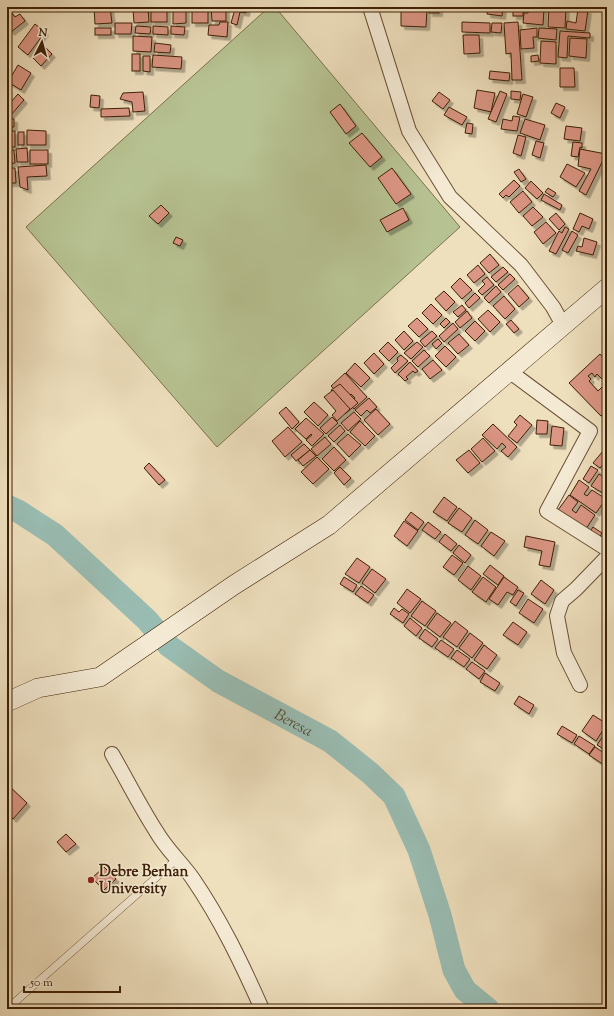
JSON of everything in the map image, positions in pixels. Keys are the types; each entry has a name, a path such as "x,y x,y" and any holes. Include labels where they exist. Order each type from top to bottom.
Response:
{"main road":[{"path":"7,702 38,688 100,677 234,585 328,525 607,288"}],"street":[{"path":"370,7 409,131 450,197 521,265 553,306 563,325"},
{"path":"509,371 590,431 547,511 607,549"},
{"path":"580,685 564,653 558,616 562,601 576,589 607,557"},
{"path":"112,754 156,833 176,860 193,879 224,930 238,956 262,1009"}],"lane":[{"path":"7,1009 176,860"}],"green space":[{"path":"269,7 275,7 460,227 217,447 26,227"}],"building":[{"path":"7,7 15,17 20,14 25,21 11,32 7,27"},
{"path":"94,7 110,7 112,23 95,24"},
{"path":"151,7 167,7 167,22 151,22"},
{"path":"173,7 186,7 186,23 173,24"},
{"path":"192,7 208,7 208,23 192,23"},
{"path":"211,7 226,7 226,21 212,21"},
{"path":"228,7 247,7 246,13 240,12 237,25 231,23 235,9"},
{"path":"429,7 439,7 439,13 429,13"},
{"path":"488,7 503,7 502,16 487,14"},
{"path":"513,7 523,7 523,16 513,16"},
{"path":"529,7 544,8 543,25 523,23 524,13 528,13"},
{"path":"549,7 566,7 565,28 548,27"},
{"path":"148,8 149,22 134,23 133,9"},
{"path":"401,9 427,9 426,27 401,26"},
{"path":"578,9 588,10 585,31 566,29 567,21 576,23"},
{"path":"220,22 228,22 227,37 208,35 209,25 219,25"},
{"path":"462,22 490,23 490,33 462,32"},
{"path":"518,22 522,80 512,80 511,53 506,54 504,23"},
{"path":"115,23 132,23 131,34 115,34"},
{"path":"492,23 502,23 501,33 491,32"},
{"path":"35,24 45,32 28,55 18,47"},
{"path":"136,26 151,27 150,34 135,33"},
{"path":"153,26 168,27 168,35 153,34"},
{"path":"171,26 185,27 184,35 171,34"},
{"path":"95,28 111,28 111,35 95,35"},
{"path":"537,28 537,37 533,37 534,48 521,49 520,30"},
{"path":"539,28 557,29 556,40 538,38"},
{"path":"560,31 590,33 590,38 568,36 567,58 558,57"},
{"path":"463,35 479,35 480,53 464,54"},
{"path":"133,36 152,37 151,52 133,51"},
{"path":"570,38 587,39 586,58 569,56"},
{"path":"541,41 556,42 556,64 540,63"},
{"path":"155,43 171,45 170,53 154,52"},
{"path":"43,45 52,54 41,66 32,57"},
{"path":"132,54 140,54 140,71 132,71"},
{"path":"153,55 182,57 181,69 152,67"},
{"path":"538,55 539,61 531,62 531,56"},
{"path":"143,56 150,56 150,72 143,71"},
{"path":"18,65 31,73 21,90 8,82"},
{"path":"560,68 574,68 575,87 560,87"},
{"path":"490,71 510,73 509,81 489,79"},
{"path":"477,90 495,93 491,112 474,108"},
{"path":"500,91 507,94 496,122 488,119"},
{"path":"511,91 521,92 520,100 511,99"},
{"path":"143,92 145,111 133,112 132,102 120,99 123,93"},
{"path":"439,92 450,100 443,109 432,101"},
{"path":"18,94 24,100 10,116 7,114 7,100 10,103"},
{"path":"523,94 533,97 526,117 517,114"},
{"path":"91,95 100,96 99,108 90,107"},
{"path":"556,103 565,107 560,118 551,113"},
{"path":"340,104 356,126 346,134 330,112"},
{"path":"449,107 467,117 462,125 444,115"},
{"path":"129,108 130,116 101,117 101,109"},
{"path":"513,116 520,117 517,131 501,129 503,119 512,121"},
{"path":"7,118 14,119 14,127 7,127"},
{"path":"525,119 545,125 540,140 520,133"},
{"path":"467,123 473,124 472,134 465,133"},
{"path":"566,126 582,128 580,141 564,139"},
{"path":"27,130 46,131 46,145 27,145"},
{"path":"7,131 15,131 15,147 7,147"},
{"path":"18,132 24,132 24,145 18,145"},
{"path":"362,133 382,157 370,167 349,143"},
{"path":"518,135 526,137 521,156 513,153"},
{"path":"536,141 544,143 540,158 532,155"},
{"path":"573,142 582,143 582,148 580,147 578,157 571,156"},
{"path":"27,148 28,162 17,162 16,149"},
{"path":"580,149 606,154 586,195 579,191 591,169 578,166"},
{"path":"14,150 15,163 7,164 7,151"},
{"path":"30,150 48,150 48,164 30,164"},
{"path":"567,164 585,173 576,187 560,177"},
{"path":"46,165 47,176 27,177 28,190 20,187 18,167"},
{"path":"7,168 15,168 16,183 7,183"},
{"path":"392,168 411,194 396,204 378,178"},
{"path":"519,169 526,179 521,182 514,172"},
{"path":"514,180 520,186 509,197 506,195 503,198 499,194"},
{"path":"531,181 543,193 537,199 525,188"},
{"path":"548,188 556,193 553,197 545,192"},
{"path":"523,191 532,202 519,213 510,202"},
{"path":"544,194 562,205 560,210 541,200"},
{"path":"161,205 169,213 158,224 149,216"},
{"path":"533,207 543,217 532,226 523,216"},
{"path":"403,208 409,220 387,232 380,220"},
{"path":"556,213 565,224 559,230 549,219"},
{"path":"580,213 593,219 589,229 582,226 579,232 573,229"},
{"path":"546,222 556,233 543,244 534,232"},
{"path":"565,227 569,229 556,254 549,251 559,231 562,233"},
{"path":"572,231 578,235 568,253 562,250"},
{"path":"176,237 183,240 180,246 173,243"},
{"path":"584,238 597,242 593,255 576,251 578,246 582,247"},
{"path":"490,254 499,265 489,273 480,263"},
{"path":"478,265 485,274 474,283 467,275"},
{"path":"503,267 508,272 496,282 491,277"},
{"path":"510,274 515,279 503,290 498,285"},
{"path":"487,277 494,285 482,295 478,291 485,284 482,281"},
{"path":"460,278 472,290 462,299 451,287"},
{"path":"518,285 529,298 519,307 508,294"},
{"path":"496,286 501,292 489,303 484,298"},
{"path":"444,291 455,302 446,311 435,299"},
{"path":"475,293 480,298 469,308 465,303"},
{"path":"504,296 515,309 505,319 493,306"},
{"path":"431,304 442,315 433,324 422,313"},
{"path":"462,305 466,310 458,317 453,312"},
{"path":"488,310 500,322 490,332 478,319"},
{"path":"467,311 472,318 460,328 455,322"},
{"path":"417,318 428,329 419,337 408,326"},
{"path":"446,318 450,322 444,328 440,324"},
{"path":"511,320 519,329 514,333 506,324"},
{"path":"475,321 485,331 475,341 465,331"},
{"path":"453,323 458,329 444,342 439,336"},
{"path":"404,331 413,341 404,350 395,340"},
{"path":"432,331 437,336 425,347 420,341"},
{"path":"459,334 469,345 458,354 448,343"},
{"path":"438,339 442,343 436,349 432,344"},
{"path":"388,342 398,352 389,361 379,351"},
{"path":"417,342 423,347 411,359 404,353"},
{"path":"445,346 456,357 446,367 435,356"},
{"path":"424,350 430,356 418,367 412,361"},
{"path":"374,353 384,364 374,374 364,363"},
{"path":"600,354 607,362 607,410 601,416 569,383","holes":["592,373 595,377 597,374 606,383 598,391 589,381 591,379 588,376"]},
{"path":"401,355 408,361 395,373 391,368 398,361 397,358"},
{"path":"433,360 442,370 430,379 422,369"},
{"path":"410,362 418,371 415,373 413,371 406,377 408,379 405,381 398,374"},
{"path":"355,363 370,378 361,387 346,373"},
{"path":"345,373 367,397 354,409 349,403 355,398 351,394 345,400 331,386"},
{"path":"340,384 358,403 345,414 340,409 344,406 331,390"},
{"path":"333,390 350,409 337,421 332,415 336,411 324,397"},
{"path":"369,398 377,407 370,413 367,410 361,416 355,410"},
{"path":"314,402 328,415 318,426 304,412"},
{"path":"286,407 299,422 292,429 279,413"},
{"path":"376,409 390,424 378,435 364,420"},
{"path":"354,412 361,419 348,431 341,423"},
{"path":"520,415 532,425 517,443 508,436 517,425 514,422"},
{"path":"332,417 338,423 326,434 320,428"},
{"path":"306,418 324,434 312,446 306,440 312,435 311,434 306,439 295,429"},
{"path":"537,420 548,421 547,434 536,434"},
{"path":"360,421 375,436 365,446 350,432"},
{"path":"493,424 517,447 508,457 501,451 506,447 502,443 497,449 482,435"},
{"path":"340,425 345,431 334,442 328,436"},
{"path":"552,426 564,428 562,446 550,445"},
{"path":"288,427 302,442 285,457 272,441"},
{"path":"348,434 361,445 349,457 337,444"},
{"path":"325,437 331,444 317,456 311,449"},
{"path":"483,438 495,451 482,462 471,449"},
{"path":"304,444 310,450 296,461 291,455"},
{"path":"334,447 346,460 334,471 322,459"},
{"path":"310,450 316,456 303,466 298,460"},
{"path":"469,450 480,463 468,473 456,460"},
{"path":"603,451 607,454 607,460 600,468 593,463"},
{"path":"317,457 329,469 313,484 301,472"},
{"path":"149,463 165,480 159,485 144,468"},
{"path":"591,466 598,470 589,483 583,479"},
{"path":"340,467 351,478 344,485 334,473"},
{"path":"599,474 607,479 606,495 591,486"},
{"path":"579,480 589,487 584,494 587,496 592,490 606,499 596,513 570,495"},
{"path":"569,495 578,502 572,510 576,513 581,505 595,515 586,529 558,510"},
{"path":"444,497 457,507 447,521 433,512"},
{"path":"459,508 472,518 462,532 448,523"},
{"path":"411,512 424,522 418,530 405,520"},
{"path":"475,520 488,530 478,544 465,535"},
{"path":"404,521 418,531 407,546 394,536"},
{"path":"428,522 441,532 435,539 422,530"},
{"path":"593,527 602,533 597,542 587,536"},
{"path":"491,532 505,541 494,556 481,546"},
{"path":"445,534 457,544 451,551 439,542"},
{"path":"526,536 555,542 550,567 539,565 542,551 524,547"},
{"path":"459,545 471,555 465,563 453,553"},
{"path":"452,555 463,563 454,575 443,567"},
{"path":"357,558 370,567 359,583 345,574"},
{"path":"490,565 504,576 498,585 483,574"},
{"path":"468,566 481,576 471,590 458,580"},
{"path":"372,569 386,579 375,593 362,583"},
{"path":"344,577 357,585 353,592 340,584"},
{"path":"483,577 496,587 486,602 472,592"},
{"path":"504,577 518,587 513,595 507,592 498,605 489,599"},
{"path":"541,580 554,590 545,604 531,594"},
{"path":"361,586 374,595 368,603 355,594"},
{"path":"407,589 421,599 410,613 397,603"},
{"path":"518,590 524,593 516,606 510,602"},
{"path":"528,599 543,609 534,623 519,613"},
{"path":"422,601 436,611 425,626 411,616"},
{"path":"394,608 399,612 402,609 409,614 403,623 390,614"},
{"path":"437,613 451,623 440,637 427,627"},
{"path":"410,618 422,628 416,636 404,626"},
{"path":"455,621 468,631 457,647 443,637"},
{"path":"513,622 527,632 518,645 503,635"},
{"path":"425,629 438,639 432,647 419,638"},
{"path":"470,633 483,643 472,658 459,648"},
{"path":"441,640 454,649 448,657 435,648"},
{"path":"484,645 497,655 487,669 474,660"},
{"path":"457,650 470,659 464,667 451,658"},
{"path":"472,662 485,671 479,679 466,669"},
{"path":"485,673 500,683 495,691 480,682"},
{"path":"519,696 534,705 529,714 514,704"},
{"path":"593,715 607,724 596,741 582,731"},
{"path":"562,726 577,735 572,743 557,734"},
{"path":"607,730 607,751 597,745"},
{"path":"579,736 595,746 589,754 574,744"},
{"path":"595,747 607,755 607,761 604,765 589,755"},
{"path":"8,785 27,803 13,819 7,813"},
{"path":"66,834 76,844 66,852 57,842"},
{"path":"104,867 116,879 104,890 92,878"}],"waterway":[{"name":"Beresa","path":"7,506 18,511 55,535 147,620 169,646 218,681 330,741 370,773 394,796 419,850 440,915 454,970 465,990 488,1009"}],"place":[{"name":"Debre Berhan University","path":"91,880"}]}
